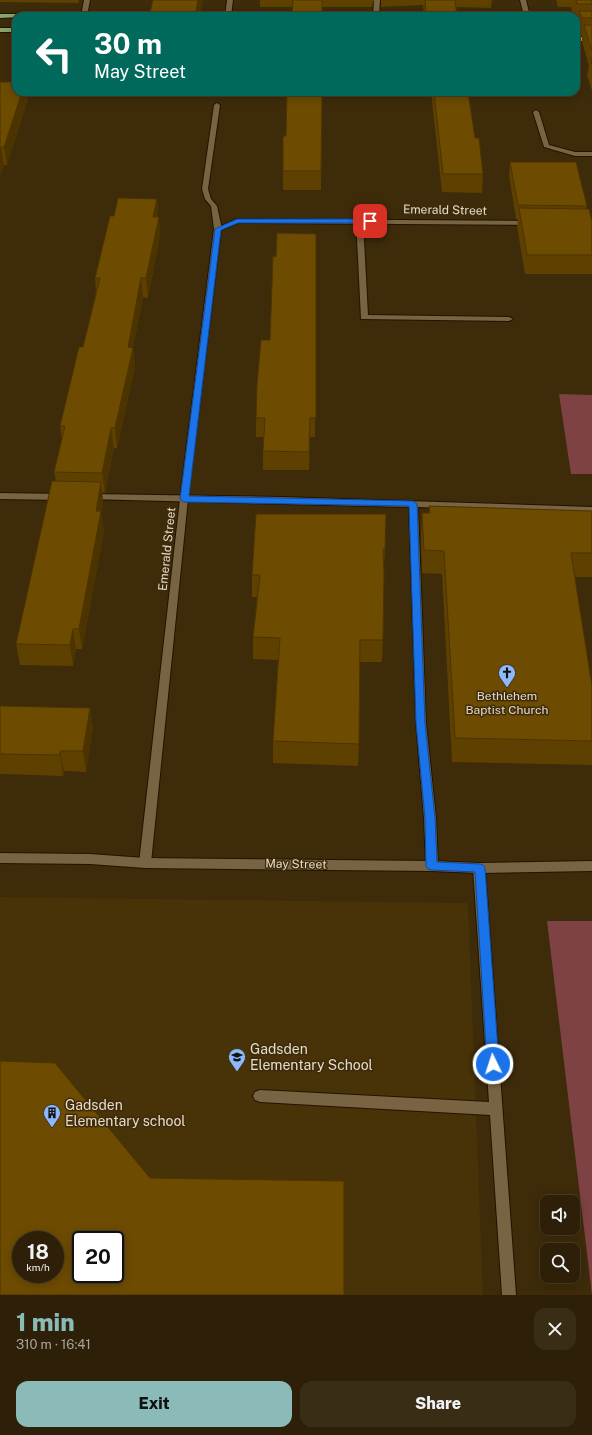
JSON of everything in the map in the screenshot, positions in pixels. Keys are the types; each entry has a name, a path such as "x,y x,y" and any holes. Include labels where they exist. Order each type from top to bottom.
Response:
{"main road":[{"path":"0,16 12,16"},
{"path":"580,24 592,24"},
{"path":"0,30 12,30"},
{"path":"580,39 592,39"}],"street":[{"path":"85,12 87,0"},
{"path":"228,12 230,0"},
{"path":"376,12 377,0"},
{"path":"523,0 526,12"},
{"path":"217,105 205,189 208,199 214,206 218,229"},
{"path":"536,112 546,146 575,154 592,154"},
{"name":"Emerald Street","path":"145,863 184,499 218,229 237,221 538,223"},
{"path":"359,221 364,317 509,320"},
{"path":"0,496 150,497 592,510"},
{"path":"413,504 421,723 430,818 432,866"},
{"name":"May Street","path":"0,858 90,859 145,863 432,866 480,868 592,866"},
{"path":"480,868 509,1295"},
{"path":"260,1096 496,1109"}],"shaded area":[{"path":"559,394 592,395 592,474 571,474"},
{"name":"Gadsden Elementary School","path":"0,897 468,903 483,1295 0,1295"},
{"path":"547,921 592,921 592,1295"}],"building":[{"path":"153,0 198,0 196,12 150,12"},
{"path":"293,0 322,0 322,12 292,12"},
{"path":"425,0 455,0 456,12 426,12"},
{"path":"576,0 592,0 592,4 577,4"},
{"path":"592,11 592,18 582,18 579,12"},
{"path":"584,25 592,25 592,51"},
{"path":"0,82 12,82 12,96 21,96 4,147 1,147 0,150"},
{"path":"287,96 322,96 321,171 283,171 283,136 286,136"},
{"path":"434,96 469,96 475,138 479,138 483,174 443,174"},
{"path":"510,162 576,162 587,206 518,205"},
{"path":"118,198 157,199 153,217 159,217 146,278 141,278 128,347 133,348 115,428 111,428 102,473 54,472 65,426 60,426 79,347 83,347 100,278 95,278 110,216 114,216"},
{"path":"519,208 589,209 592,221 592,255 527,255"},
{"path":"277,233 316,234 316,418 310,418 309,452 263,451 265,418 256,418 261,340 270,340 273,256 276,257"},
{"path":"52,481 101,482 96,511 101,511 79,629 73,629 70,645 16,644"},
{"path":"429,506 592,511 592,553 571,553 592,686 592,741 455,738 444,551 424,550 422,513 430,513"},
{"path":"256,514 386,514 385,549 383,549 383,640 360,640 359,744 273,741 280,638 253,637 260,575 252,575"},
{"path":"0,706 90,708 83,751 60,751 60,755 0,754"},
{"name":"Gadsden Elementary school","path":"0,1061 55,1063 150,1178 344,1181 344,1295 0,1295"}],"place":[{"name":"Bethlehem Baptist Church","path":"507,688"},
{"name":"Gadsden Elementary School","path":"237,1072"},
{"name":"Gadsden Elementary school","path":"52,1128"}],"route":[{"path":"370,221 237,221 218,229 184,499 413,504 421,723 430,818 432,866 480,868 493,1064"}]}
